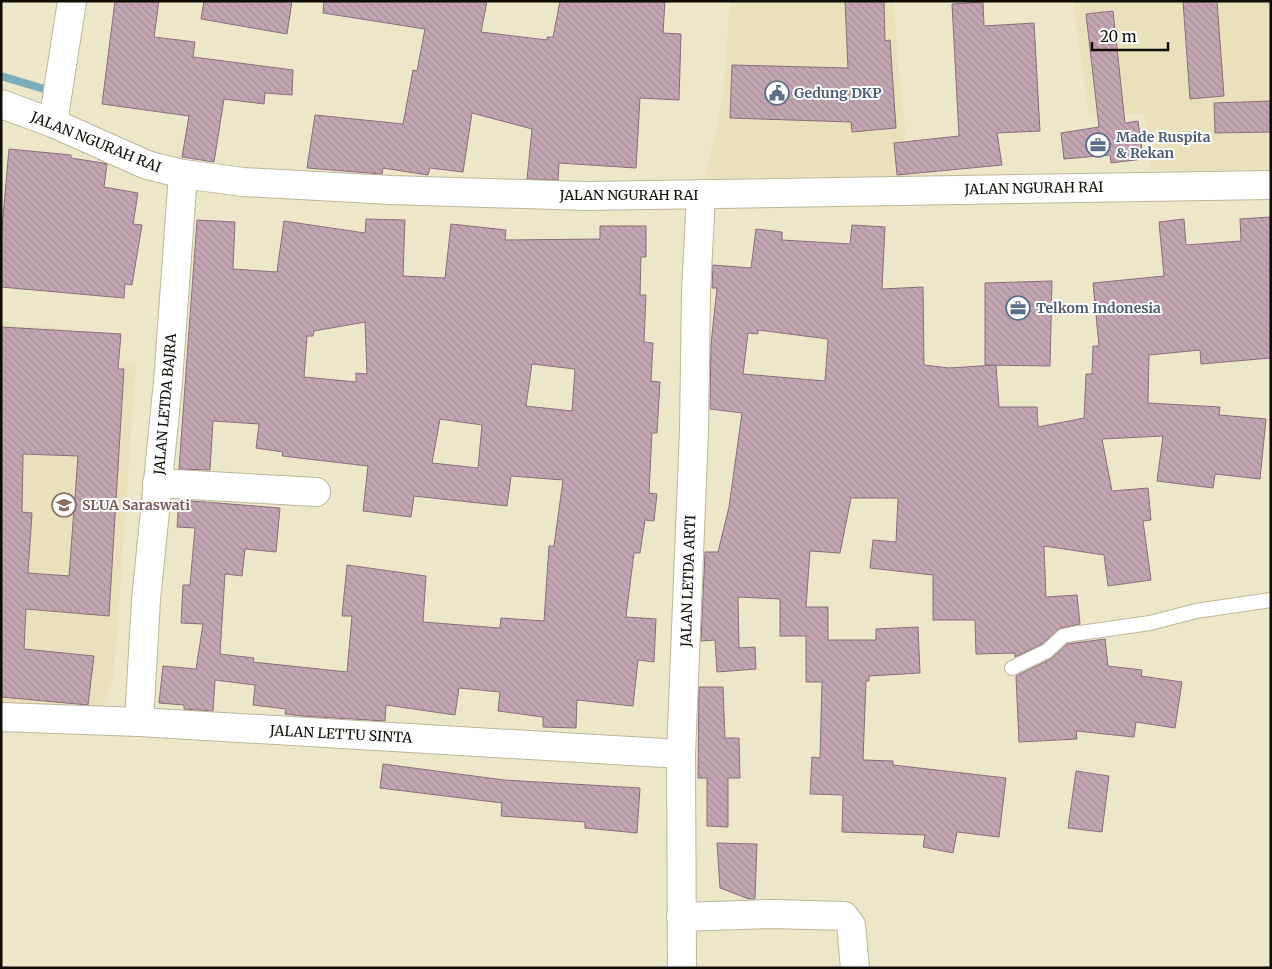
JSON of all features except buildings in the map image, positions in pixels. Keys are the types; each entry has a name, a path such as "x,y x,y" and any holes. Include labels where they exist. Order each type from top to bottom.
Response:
{"street":[{"path":"53,123 72,1"},
{"name":"JALAN NGURAH RAI","path":"1,104 53,123 147,165 184,174 243,182 390,190 586,196 1271,185"},
{"name":"JALAN LETDA BAJRA","path":"139,722 146,600 184,174"},
{"name":"JALAN LETDA ARTI","path":"682,968 681,754 694,430 696,292 701,195"},
{"path":"157,483 316,492"},
{"name":"JALAN LETTU SINTA","path":"1,717 139,722 681,754"},
{"path":"682,917 773,914 844,916 851,925 855,968"}],"lane":[{"path":"1012,668 1047,650 1063,636 1150,624 1196,611 1271,600"}],"shaded area":[{"path":"730,1 893,1 905,131 900,181 812,176 704,182 723,98"},
{"path":"1073,1 1271,1 1271,172 1151,170 1144,113 1089,116"},
{"name":"SLUA Saraswati","path":"1,324 62,328 60,357 136,364 114,676 107,696 101,705 92,712 1,713"}],"waterway":[{"path":"1,76 51,91"}],"place":[{"name":"Gedung DKP","path":"777,93"},
{"name":"Made Ruspita & Rekan","path":"1098,145"},
{"name":"Telkom Indonesia","path":"1018,308"},
{"name":"SLUA Saraswati","path":"64,505"}]}
